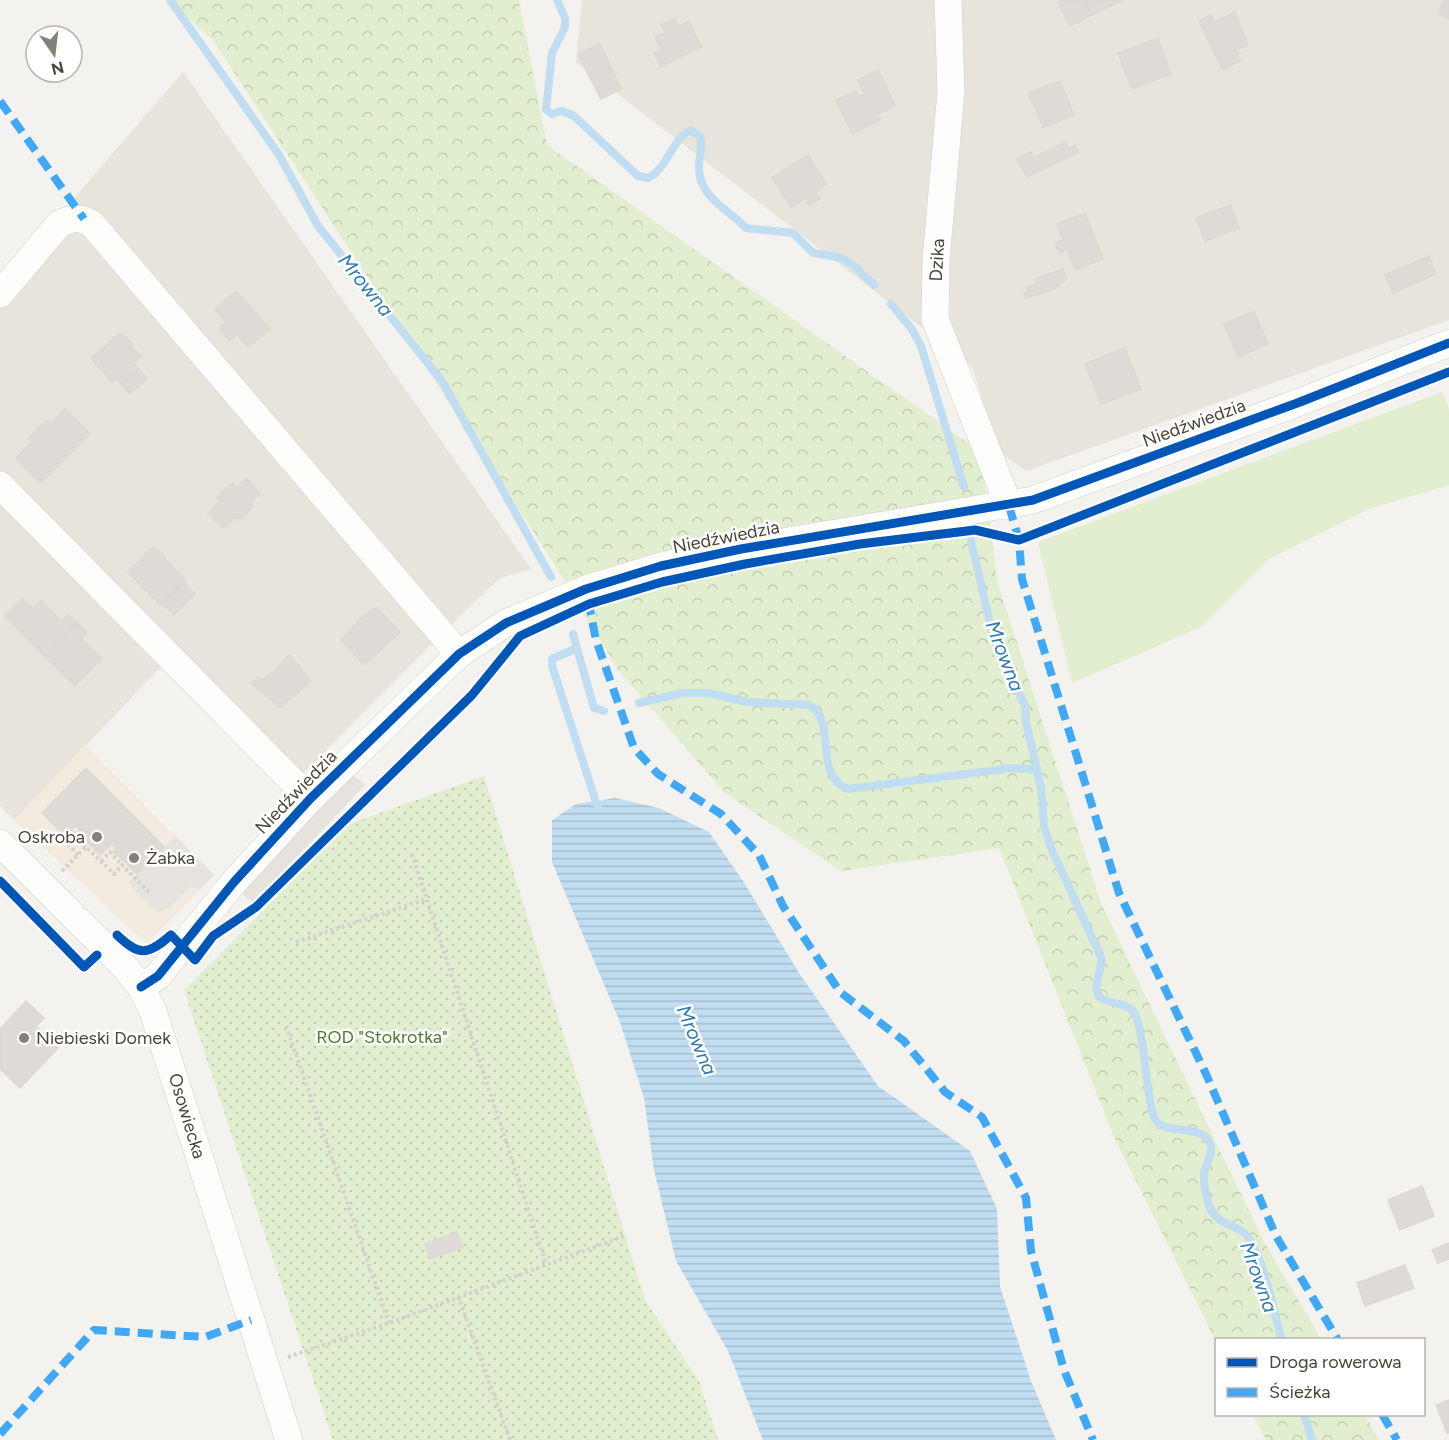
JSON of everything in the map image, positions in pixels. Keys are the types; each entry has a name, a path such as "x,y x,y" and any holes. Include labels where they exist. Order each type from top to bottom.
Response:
{"street":[{"name":"Dzika","path":"948,0 951,92 937,249 935,319 1009,506"},
{"path":"0,294 59,224 72,218 84,219 92,224 459,654"},
{"name":"Niedźwiedzia","path":"141,987 158,976 234,882 310,799 459,654 506,623 563,597 661,566 753,547 1009,506 1033,500 1289,406 1449,343"},
{"path":"0,485 310,799"},
{"name":"Osowiecka","path":"0,843 105,946 141,987 153,1011 289,1440"}],"path":[{"path":"78,855 65,841 73,833 114,874 122,865"},
{"path":"57,876 86,847"},
{"path":"101,861 110,852 150,893"},
{"path":"412,854 546,1264"},
{"path":"296,942 428,899"},
{"path":"286,1026 389,1323"},
{"path":"265,1364 389,1323 624,1236"},
{"path":"458,1296 510,1440"}],"shaded area":[{"path":"582,0 1449,0 1449,320 1026,471 998,451 972,366 576,62"},
{"path":"183,72 531,569 500,578 433,642 299,778 163,665 14,820 0,806 0,284"},
{"path":"85,745 214,875 147,944 14,820"},
{"path":"352,774 365,785 253,903 241,892"},
{"path":"175,836 214,875 200,889 190,887 171,907 157,913 128,883"}],"green space":[{"path":"168,0 519,0 547,145 981,452 997,581 1101,903 1263,1240 1320,1338 1215,1339 1114,1137 999,848 841,871 725,793 618,670 551,559 213,40"},
{"path":"1442,392 1449,409 1449,485 1369,509 1271,558 1203,626 1072,683 1038,542"},
{"name":"ROD \"Stokrotka\"","path":"484,776 645,1300 699,1381 718,1440 333,1440 184,990 349,824"},
{"path":"1254,1416 1366,1416 1379,1440 1266,1440"}],"water":[{"path":"615,798 659,808 709,832 743,881 799,973 878,1086 970,1151 997,1209 1000,1287 1031,1381 1056,1440 763,1440 728,1351 676,1261 654,1170 644,1098 620,1022 552,862 552,820 576,804"}],"building":[{"path":"1085,0 1092,15 1070,26 1058,2"},
{"path":"1085,0 1123,0 1092,15"},
{"path":"1444,0 1449,0 1449,19 1438,13"},
{"path":"1235,12 1248,45 1236,50 1240,61 1223,70 1199,21 1211,15 1214,22"},
{"path":"675,19 679,26 689,21 701,47 661,67 654,53 661,50 655,37 665,33 661,25"},
{"path":"1158,38 1171,74 1132,89 1118,53"},
{"path":"600,44 621,89 601,99 578,54"},
{"path":"878,70 895,105 877,115 880,120 852,134 836,100 856,91 859,97 865,94 858,80"},
{"path":"1060,81 1074,115 1043,127 1028,93"},
{"path":"1065,142 1068,149 1076,145 1079,152 1027,177 1017,159 1031,152 1034,158"},
{"path":"808,155 826,184 815,192 820,199 809,205 805,198 791,207 772,178"},
{"path":"1230,205 1239,228 1205,241 1196,218"},
{"path":"1085,213 1103,259 1075,270 1067,249 1059,253 1055,243 1063,240 1057,224"},
{"path":"1429,256 1436,274 1393,293 1385,275"},
{"path":"1063,269 1066,279 1054,289 1025,298 1024,293 1028,292 1026,287 1037,284 1035,279"},
{"path":"236,291 270,329 248,347 237,334 230,341 219,328 226,322 215,309"},
{"path":"1254,311 1268,344 1238,357 1224,324"},
{"path":"120,333 133,343 133,348 141,357 133,363 139,369 121,384 116,378 112,382 91,358"},
{"path":"1125,348 1141,389 1101,404 1085,364"},
{"path":"139,369 147,379 130,394 121,384"},
{"path":"65,409 90,434 41,483 16,458 32,442 28,438 46,421 50,425"},
{"path":"246,478 260,493 250,503 253,507 239,521 235,517 223,529 208,513 220,501 217,497 232,483 236,488"},
{"path":"153,547 162,552 165,559 185,580 160,605 128,572"},
{"path":"184,582 195,594 174,615 162,603"},
{"path":"22,599 33,609 41,601 61,621 68,615 77,623 44,656 5,616"},
{"path":"376,607 400,632 364,665 341,640 362,617"},
{"path":"77,623 87,632 81,639 101,659 75,686 44,656"},
{"path":"289,655 311,681 280,708 251,683 258,677 262,680 273,673"},
{"path":"86,768 164,847 137,874 113,851 116,849 112,844 100,855 77,832 80,830 76,826 65,836 42,813"},
{"name":"Niebieski Domek","path":"26,1001 44,1018 36,1026 58,1048 20,1088 0,1069 0,1029"},
{"path":"1422,1186 1434,1216 1400,1230 1388,1200"},
{"path":"457,1232 463,1247 430,1259 425,1244"},
{"path":"1449,1243 1449,1259 1438,1263 1432,1250"},
{"path":"1405,1265 1414,1288 1365,1306 1357,1283"},
{"path":"1449,1400 1449,1433 1447,1433 1436,1405"}],"waterway":[{"name":"Mrowna","path":"170,0 279,155 318,226 442,381 551,577"},
{"name":"Mrowna","path":"557,0 565,18 565,27 552,53 546,110 552,114 562,111 574,116 638,176 648,178 660,168 679,140 691,130 700,136 699,169 704,188 716,202 746,228 793,233 813,253 842,258 852,264 874,285"},
{"name":"Mrowna","path":"891,304 911,328 921,346 964,487"},
{"name":"Mrowna","path":"971,541 993,636 1025,706 1026,722 1041,788 1044,825 1050,846 1102,959 1096,988 1099,997 1128,1007 1136,1018 1140,1029 1151,1106 1158,1123 1172,1129 1197,1132 1209,1141 1211,1153 1204,1178 1211,1211 1222,1221 1246,1234 1250,1240 1265,1276 1281,1338"},
{"name":"Mrowna","path":"573,634 594,708 604,711"},
{"name":"Mrowna","path":"577,648 552,659 552,666 598,808"},
{"name":"Mrowna","path":"639,703 682,693 709,693 747,702 809,705 818,713 823,723 827,760 831,772 837,782 848,789 1013,768 1037,770"},
{"name":"Mrowna","path":"1305,1416 1312,1440"}],"marked path":[{"path":"0,101 84,219"},
{"path":"1009,506 1019,540 1022,579 1119,893 1206,1074 1276,1236 1337,1338"},
{"path":"588,600 596,640 634,748 658,774 721,814 759,855 783,906 840,992 904,1041 945,1092 982,1117 1026,1198 1031,1251 1064,1370 1093,1440"},
{"path":"0,1434 94,1330 205,1337 251,1320"},
{"path":"1383,1416 1397,1440"}],"cycle path":[{"path":"141,987 158,976 234,882 310,799 459,654 506,623 586,589 661,566 741,549 1033,500 1300,402 1449,343"},
{"path":"117,935 132,947 144,951 156,947 171,935 195,960 213,936 256,907 472,695 520,636 589,604 662,582 745,564 860,544 975,530 1019,540 1449,372"},
{"path":"0,881 84,967 97,955"}],"place":[{"name":"Oskroba","path":"97,837"},
{"name":"Żabka","path":"134,858"},
{"name":"Niebieski Domek","path":"24,1038"}]}
